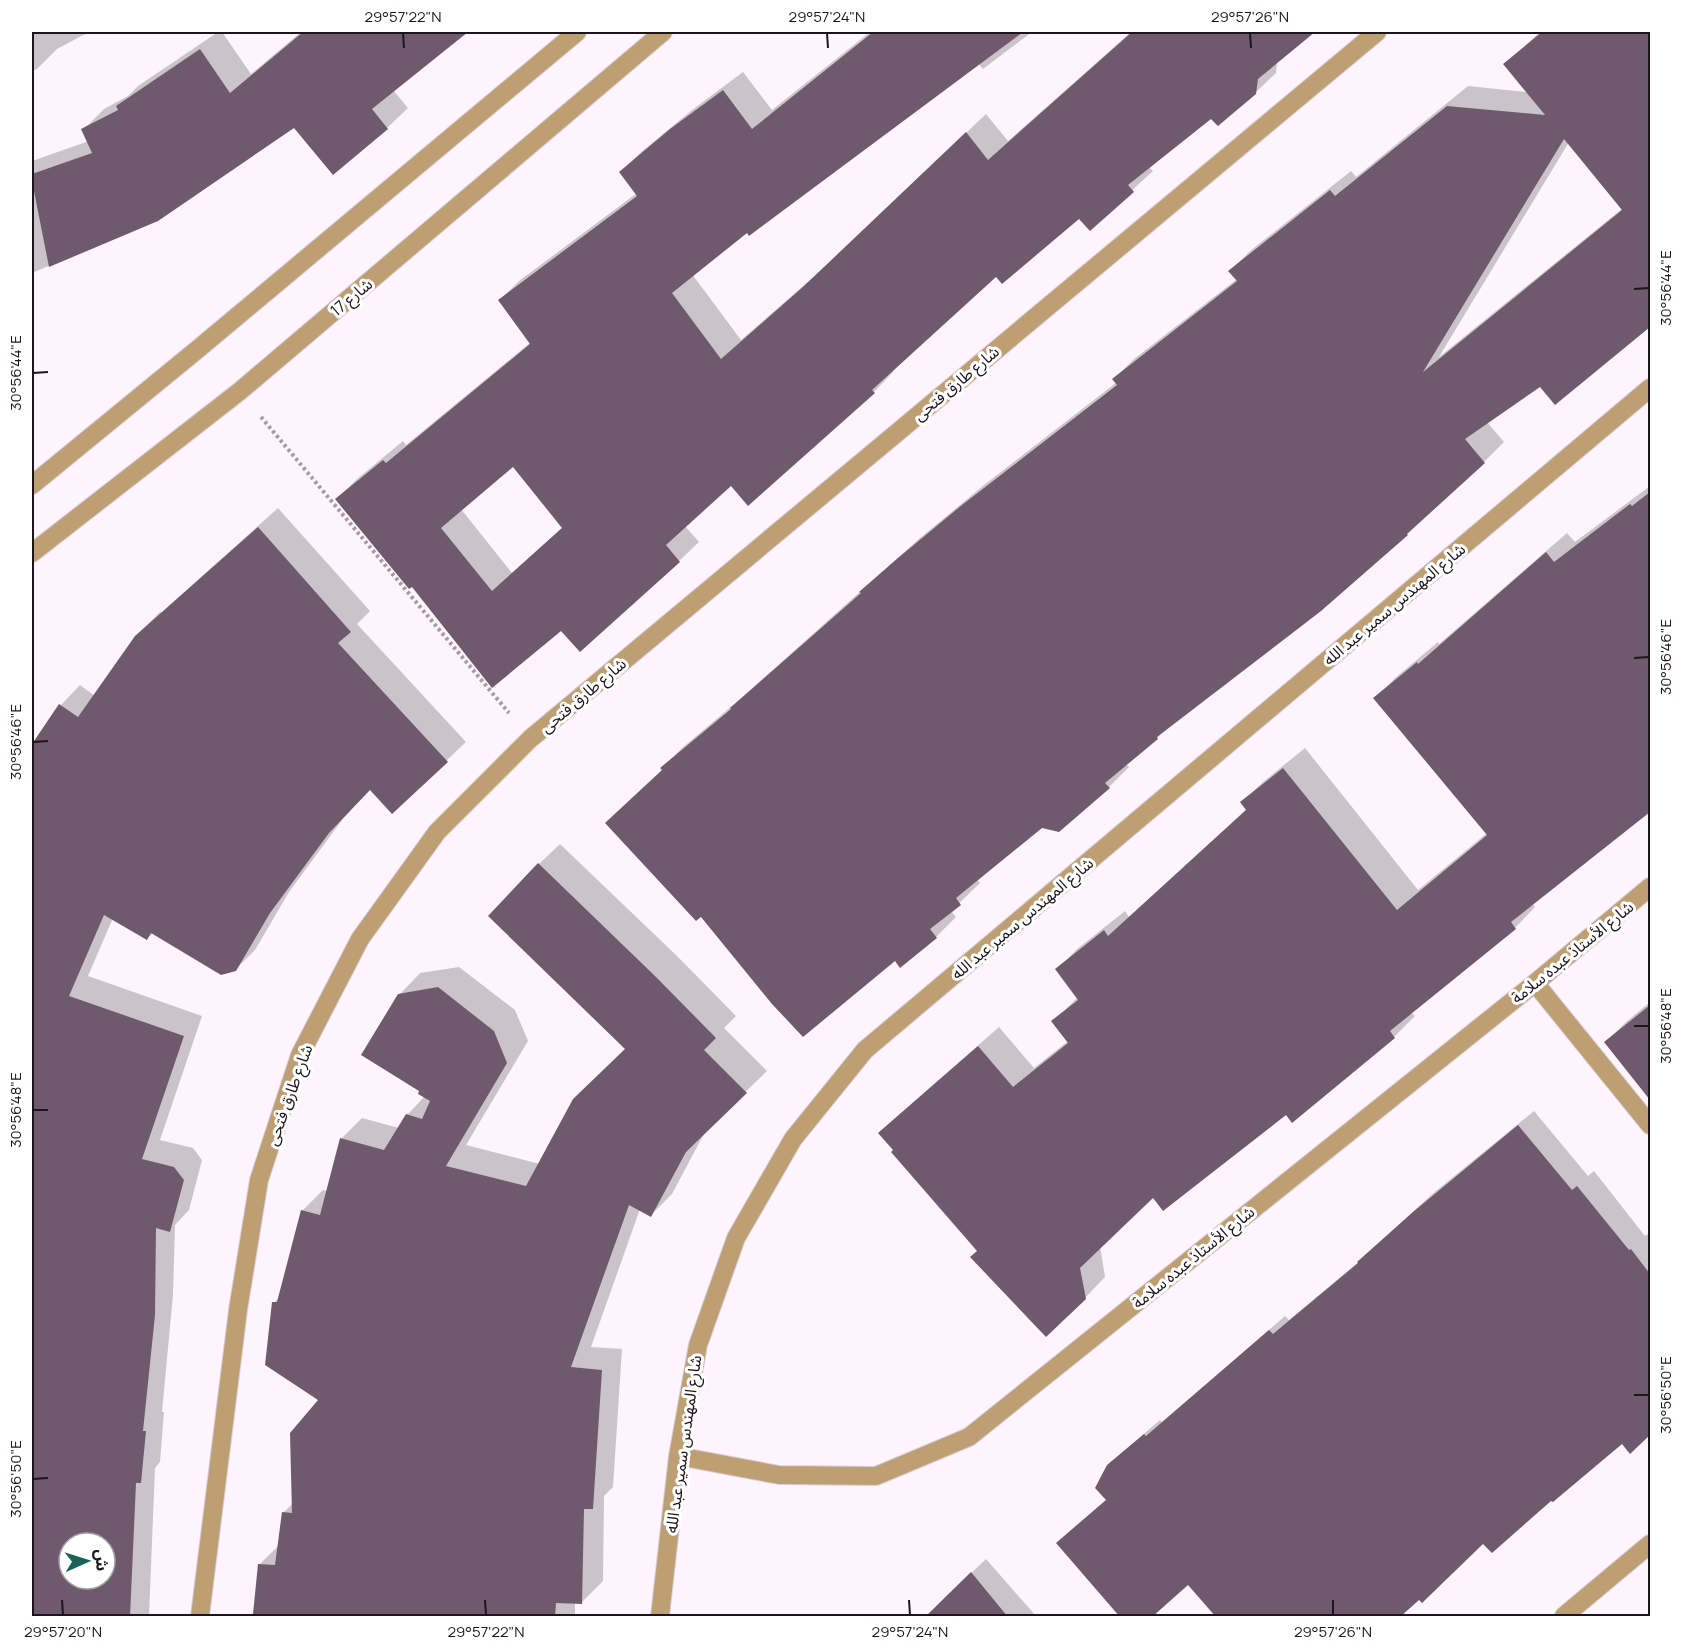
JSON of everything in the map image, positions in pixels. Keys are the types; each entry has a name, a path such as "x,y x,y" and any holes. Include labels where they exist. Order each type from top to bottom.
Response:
{"street":[{"path":"32,485 189,357 577,32"},
{"name":"شارع 17","path":"32,553 240,391 663,32"},
{"name":"شارع طارق فتحى","path":"200,1617 238,1310 259,1180 300,1055 360,939 437,832 530,739 1377,32"},
{"name":"شارع المهندس سمير عبد الله","path":"660,1617 678,1456 698,1345 736,1238 793,1138 865,1050 1650,388"},
{"name":"شارع الأستاذ عبده سلامة","path":"678,1456 779,1475 876,1476 969,1437 1650,888"},
{"path":"1535,983 1650,1125"},
{"path":"1564,1617 1650,1544"}],"path":[{"path":"240,391 530,739"}],"building":[{"path":"303,32 468,32 372,109 388,129 333,175 294,128 158,221 49,267 32,174 92,153 81,129 118,110 116,106 200,49 230,93"},
{"path":"873,32 1023,32 749,236 747,233 672,293 721,359 804,286 966,132 988,160 1132,32 1315,32 1258,79 1256,94 1218,126 1211,119 1128,185 1134,192 1090,231 1079,219 1002,284 996,277 872,390 875,393 748,506 731,486 666,545 680,562 580,652 561,631 492,688 412,587 409,589 335,499 383,460 386,463 530,344 498,300 637,196 619,172 670,129 723,90 752,129","holes":["513,467 562,528 492,591 441,528"]},
{"path":"1542,32 1650,32 1650,327 1555,405 1540,387 1465,439 1485,463 1408,535 1321,611 1157,737 1158,739 1105,783 1110,788 1059,832 1042,828 956,898 961,905 930,929 937,938 900,968 895,961 803,1037 772,1004 701,917 696,921 605,823 662,770 660,768 731,709 898,558 962,505 1117,385 1112,379 1237,281 1228,271 1330,190 1335,196 1447,106 1545,115 1503,64","holes":["1564,139 1622,210 1423,372"]},
{"path":"1650,492 1650,812 1511,922 1516,929 1390,1031 1395,1038 1292,1123 1286,1115 1163,1211 1153,1198 1080,1268 1086,1299 1046,1337 970,1257 977,1251 891,1152 893,1150 878,1133 978,1046 1013,1087 1068,1043 1051,1021 1078,1000 1055,969 1104,930 1108,936 1246,810 1240,802 1283,768 1397,910 1487,835 1373,698 1417,662 1418,664 1546,552 1554,562 1630,504 1632,506"},
{"path":"258,527 351,632 338,643 448,762 392,814 370,790 329,833 270,913 236,971 221,975 151,933 147,940 104,915 69,996 184,1036 142,1159 174,1167 184,1180 170,1232 156,1228 155,1315 143,1431 146,1431 141,1483 136,1483 130,1617 32,1617 32,744 59,704 78,717 135,636"},
{"path":"538,863 716,1038 704,1050 747,1093 686,1152 651,1217 629,1205 571,1367 602,1370 593,1509 584,1509 582,1604 556,1603 555,1617 277,1617 253,1614 258,1564 275,1565 282,1512 292,1513 290,1433 318,1400 265,1365 272,1302 277,1302 301,1210 320,1215 340,1138 384,1150 406,1114 422,1119 430,1101 418,1094 419,1091 361,1055 398,994 438,987 494,1031 507,1063 446,1166 526,1186 573,1099 625,1049 488,916"},
{"path":"1650,1005 1650,1100 1604,1042"},
{"path":"1518,1125 1572,1190 1577,1186 1650,1274 1650,1435 1630,1454 1622,1444 1553,1502 1551,1501 1492,1553 1483,1544 1422,1603 1419,1600 1400,1617 1216,1617 1188,1585 1152,1617 1120,1617 1056,1543 1106,1500 1095,1488 1107,1465 1144,1434 1146,1436 1269,1330 1273,1334 1358,1263 1413,1212"},
{"path":"971,1572 1008,1617 925,1617"}]}
